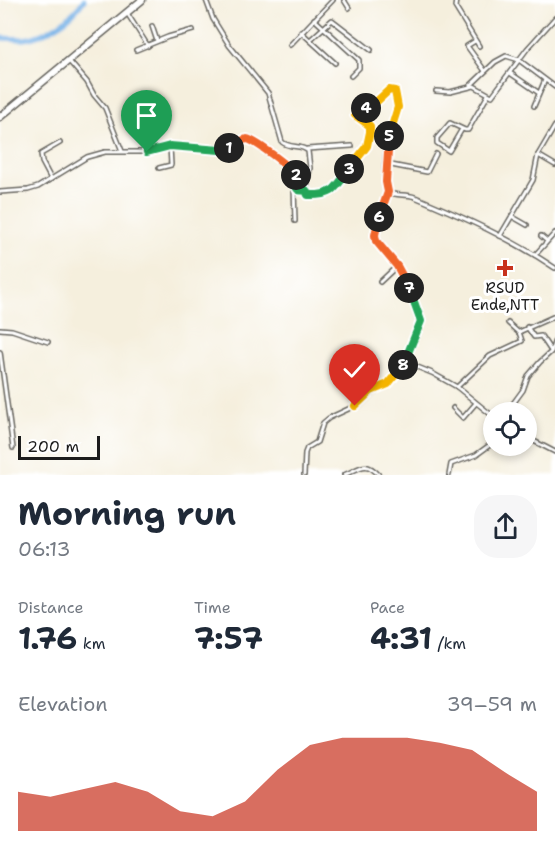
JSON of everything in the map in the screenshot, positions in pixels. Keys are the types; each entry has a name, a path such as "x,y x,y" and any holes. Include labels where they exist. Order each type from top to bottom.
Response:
{"highway":[{"path":"0,117 142,0"}],"street":[{"path":"206,0 216,24 229,45 268,93 282,142 289,147 307,149 352,146"},
{"path":"344,0 349,8"},
{"path":"456,0 455,7 479,46"},
{"path":"290,45 330,1"},
{"path":"127,13 148,46"},
{"path":"436,91 450,92 469,87 478,88 493,95 555,18"},
{"path":"314,19 359,60 359,68 351,76"},
{"path":"310,40 332,20 371,50"},
{"path":"152,26 157,42"},
{"path":"136,50 193,30"},
{"path":"301,32 335,63"},
{"path":"475,41 467,46 485,70"},
{"path":"469,87 485,70 506,56 519,60 555,87"},
{"path":"69,61 105,108 122,151"},
{"path":"510,73 539,93"},
{"path":"534,106 545,80"},
{"path":"304,475 305,453 317,442 323,423 328,418 357,405 372,390 388,384 405,363 420,326 421,317 403,274 375,238 379,217 388,192 386,164 389,133 398,107 397,93 391,89 374,104 355,112 356,117 370,126 369,142 336,189 323,194 306,194 310,168 307,149"},
{"path":"462,129 450,150 437,142 437,138 450,123 468,130 488,94"},
{"path":"500,236 533,180 538,155 555,126"},
{"path":"0,192 38,187 87,158 105,152 147,152 170,146 220,150 249,138 296,173 295,221"},
{"path":"51,179 42,162 41,154 60,143"},
{"path":"159,168 171,165 170,146"},
{"path":"386,164 427,172 436,154"},
{"path":"538,155 555,165"},
{"path":"295,185 299,190 306,190"},
{"path":"388,192 395,195 414,196 500,236 555,268"},
{"path":"512,217 527,225"},
{"path":"535,255 555,233"},
{"path":"541,236 547,241"},
{"path":"380,282 397,266"},
{"path":"519,333 555,315"},
{"path":"457,387 490,356 522,341 519,333 508,323"},
{"path":"527,327 534,337 541,336 552,351"},
{"path":"0,329 12,330 48,342"},
{"path":"514,402 523,390 528,376 552,351 555,340"},
{"path":"0,352 13,448"},
{"path":"405,363 432,373 457,387 483,408"},
{"path":"453,408 464,418 476,403"},
{"path":"537,443 555,452"},
{"path":"449,475 451,464 483,449"},
{"path":"344,475 368,466 379,475"}],"waterway":[{"path":"0,38 24,39 50,30 66,19 84,0"}],"place":[{"name":"RSUD Ende,NTT","path":"505,268"}],"route":[{"path":"147,152 170,146 220,150 232,147 249,138 284,165 293,169 296,173 295,185 299,190 306,190 308,195 332,192 369,142 371,128 356,117 355,112 374,104 389,90 395,91 398,96 398,107 389,133 386,159 388,192 376,227 375,238 403,274 421,321 405,363 398,373 388,384 371,391 355,406"}]}
